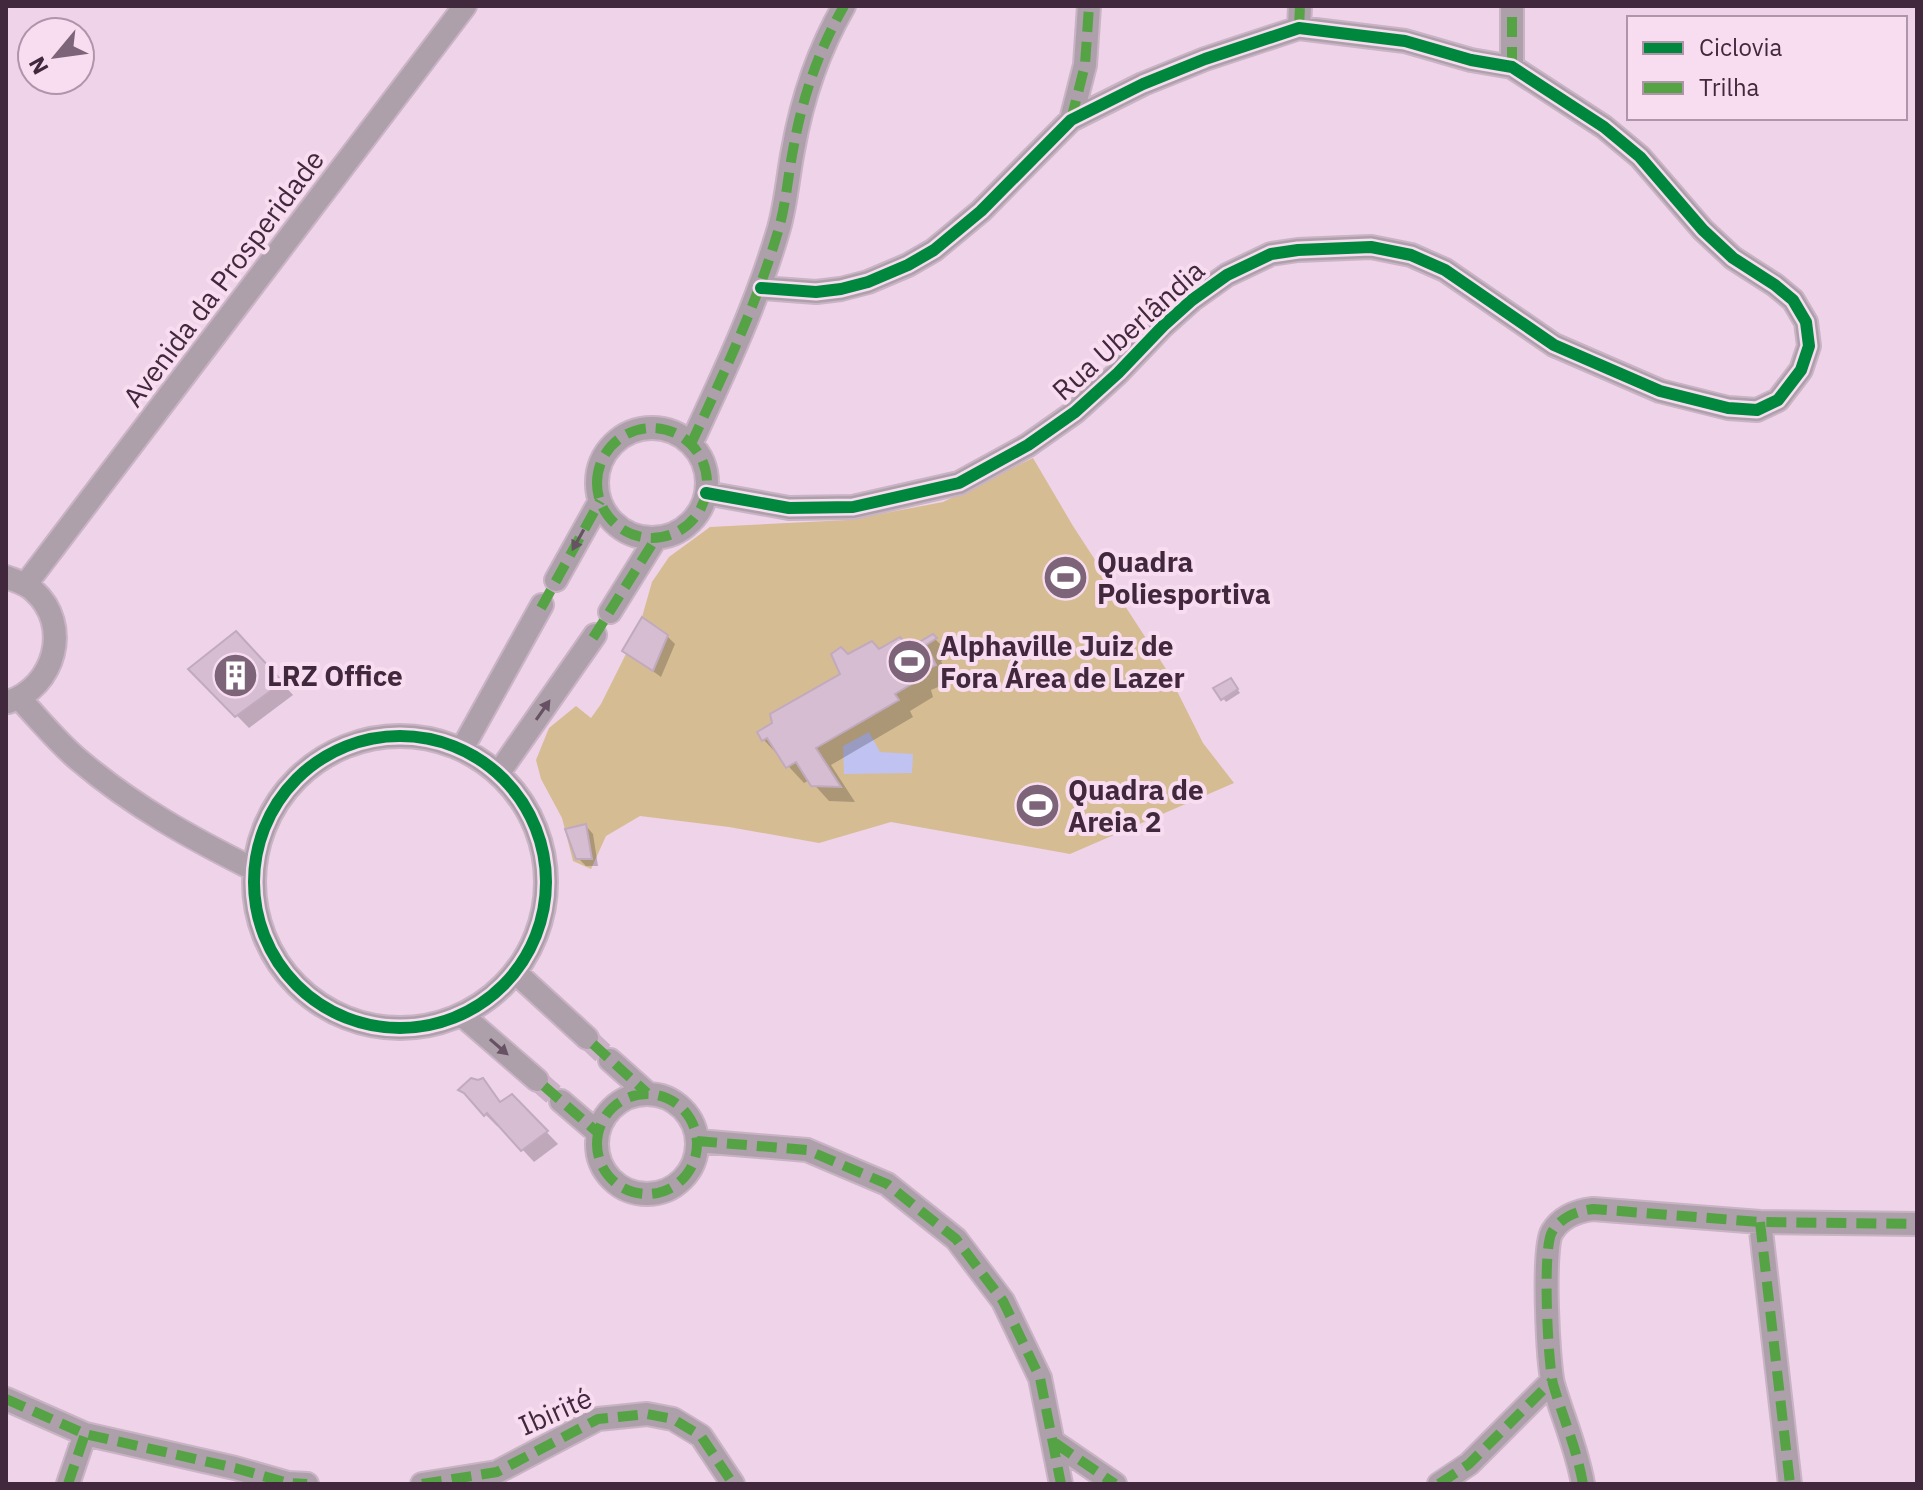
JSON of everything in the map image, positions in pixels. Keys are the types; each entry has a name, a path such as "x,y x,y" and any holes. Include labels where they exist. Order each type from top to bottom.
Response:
{"street":[{"name":"Avenida da Prosperidade","path":"16,580 131,450 465,6"},
{"path":"691,444 761,288 780,223 799,118 811,76 844,6"},
{"path":"1071,120 1085,65 1089,6"},
{"path":"1512,6 1512,67"},
{"name":"Rua Uberlândia","path":"706,493 789,508 853,507 959,483 1028,445 1075,412 1163,326 1227,275 1271,254 1298,250 1371,247 1411,255 1445,270 1554,345 1660,391 1728,408 1757,410 1778,400 1801,370 1809,346 1806,322 1793,300 1733,258 1703,230 1640,157 1604,127 1512,67 1471,60 1300,17 1143,84 1071,120 981,211 934,250 908,265 868,282 841,289 816,292 761,288"},
{"path":"658,428 676,433 691,444 701,458 707,475 706,493 700,510 689,524 674,534 656,538 638,537 622,529 609,517 600,501 597,482 600,464 609,448 623,436 640,429 658,428"},
{"path":"556,580 600,501"},
{"path":"610,612 656,538"},
{"path":"16,580 37,593 49,610 55,630 55,651 48,671 35,687 13,700 78,759 135,804 253,869"},
{"path":"462,749 542,605"},
{"path":"498,774 595,635"},
{"path":"417,736 462,749 498,774 526,808 542,848 546,892 536,935 515,972 491,997 462,1015 420,1027 376,1026 335,1013 299,988 272,953 256,912 253,869 265,823 290,783 326,754 370,737 417,736"},
{"path":"515,972 587,1038"},
{"path":"462,1015 537,1080"},
{"path":"610,1060 647,1093"},
{"path":"647,1093 664,1096 679,1104 690,1118 697,1141 692,1166 683,1180 654,1194 637,1194 616,1183 600,1164 596,1148 597,1132 604,1116 615,1104 630,1096 647,1093"},
{"path":"561,1101 597,1132"},
{"path":"697,1141 807,1150 887,1184 956,1239 1003,1301 1040,1378 1061,1484"},
{"path":"1583,1484 1571,1431 1552,1381 1546,1267 1551,1234 1562,1220 1574,1213 1593,1209 1760,1222 1917,1224"},
{"path":"1760,1222 1790,1484"},
{"path":"1439,1484 1469,1464 1552,1381"},
{"path":"6,1399 85,1434 295,1484"},
{"name":"Ibirité","path":"422,1484 498,1478 598,1419 647,1414 673,1419 701,1436 733,1484"},
{"path":"68,1484 85,1434"},
{"path":"1055,1443 1115,1484"}],"shaded area":[{"name":"Alphaville Juiz de Fora Área de Lazer","path":"1033,458 1073,526 1166,669 1203,743 1234,783 1070,854 891,822 819,843 640,816 606,836 591,869 573,861 562,818 541,779 536,760 549,728 576,706 591,718 626,654 653,670 668,635 642,617 652,582 669,557 710,527 848,520 943,502"}],"water":[{"path":"869,732 880,752 913,754 912,773 844,774 843,746"}],"building":[{"path":"642,617 668,635 653,671 622,651"},
{"name":"LRZ Office","path":"236,631 283,682 235,717 188,669"},
{"path":"933,634 937,638 926,645 936,665 916,674 918,680 895,694 899,700 816,748 841,787 811,786 796,762 786,768 767,738 762,741 757,732 772,723 770,714 840,674 831,654 841,647 848,654 872,641 879,649 900,637 909,648"},
{"path":"1231,678 1238,689 1221,700 1213,688"},
{"path":"586,824 592,859 576,859 565,829"},
{"path":"471,1078 483,1078 500,1102 512,1094 548,1131 521,1151 487,1113 484,1116 458,1090"}],"tunnel":[{"path":"587,1038 610,1060"},
{"path":"537,1080 561,1101"}],"marked path":[{"path":"691,444 761,284 781,219 806,94 826,40 844,6"},
{"path":"1071,120 1085,65 1089,6"},
{"path":"1299,28 1300,6"},
{"path":"1512,6 1512,67"},
{"path":"652,428 673,433 691,444 702,462 707,483 702,504 691,522 673,533 652,538 631,533 613,522 602,504 597,483 602,462 613,444 631,433 652,428"},
{"path":"541,608 600,501"},
{"path":"593,638 656,538"},
{"path":"593,1044 647,1093"},
{"path":"544,1086 597,1132"},
{"path":"647,1094 666,1098 683,1108 693,1125 697,1144 693,1163 683,1180 666,1190 647,1194 628,1190 611,1180 601,1163 597,1144 601,1125 611,1108 628,1098 647,1094"},
{"path":"697,1141 807,1150 887,1184 956,1239 1003,1301 1040,1378 1061,1484"},
{"path":"1583,1484 1553,1384 1549,1354 1547,1260 1552,1232 1564,1219 1593,1209 1760,1222 1917,1224"},
{"path":"1760,1222 1790,1484"},
{"path":"1439,1484 1469,1464 1552,1381"},
{"path":"6,1399 85,1434 288,1483 307,1484"},
{"path":"422,1484 497,1472 598,1419 647,1414 673,1419 701,1436 733,1484"},
{"path":"68,1484 85,1434"},
{"path":"1055,1443 1115,1484"}],"cycle path":[{"path":"706,493 789,508 853,507 959,483 1028,445 1075,412 1163,326 1227,275 1271,254 1298,250 1371,247 1411,255 1445,270 1554,345 1660,391 1728,408 1757,410 1778,400 1801,370 1809,346 1806,322 1793,300 1733,258 1703,230 1640,157 1604,127 1512,67 1471,60 1405,41 1299,28 1205,59 1143,84 1071,120 981,211 934,250 908,265 868,282 841,289 816,292 761,288"},
{"path":"400,736 428,739 456,747 481,761 503,779 521,801 535,826 543,854 546,882 543,910 535,938 521,963 503,985 481,1003 456,1017 428,1025 400,1028 372,1025 344,1017 319,1003 297,985 279,963 265,938 257,910 254,882 257,854 265,826 279,801 297,779 319,761 344,747 372,739 400,736"}],"place":[{"name":"Quadra Poliesportiva","path":"1066,577"},
{"name":"Alphaville Juiz de Fora Área de Lazer","path":"909,661"},
{"name":"LRZ Office","path":"236,675"},
{"name":"Quadra de Areia 2","path":"1037,805"}]}
